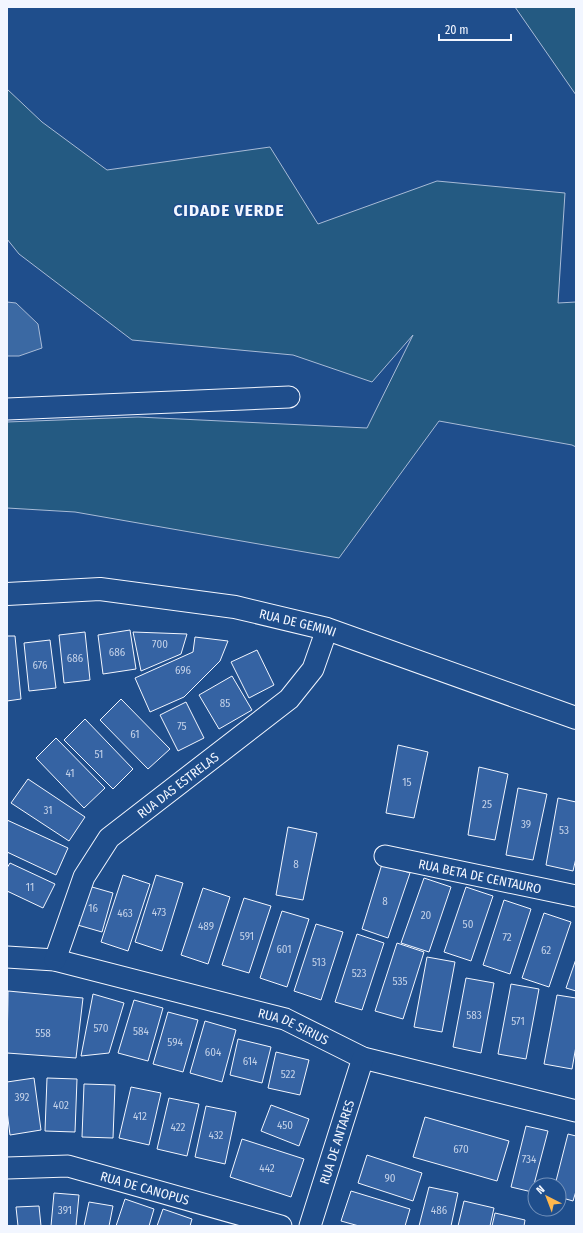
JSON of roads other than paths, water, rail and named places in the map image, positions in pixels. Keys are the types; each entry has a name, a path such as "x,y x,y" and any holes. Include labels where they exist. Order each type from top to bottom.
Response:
{"street":[{"path":"7,409 289,397"},
{"name":"RUA DE GEMINI","path":"7,594 100,589 235,607 327,629 576,718"},
{"name":"RUA DAS ESTRELAS","path":"55,960 84,877 109,838 289,700 313,669 327,629"},
{"name":"RUA BETA DE CENTAURO","path":"385,856 576,896"},
{"name":"RUA DE SIRIUS","path":"7,956 55,960 285,1020 362,1058 576,1111"},
{"name":"RUA DE ANTARES","path":"310,1226 362,1058"},
{"name":"RUA DE CANOPUS","path":"7,1168 68,1166 281,1226"}],"district":[{"name":"CIDADE VERDE","path":"229,210"}]}
